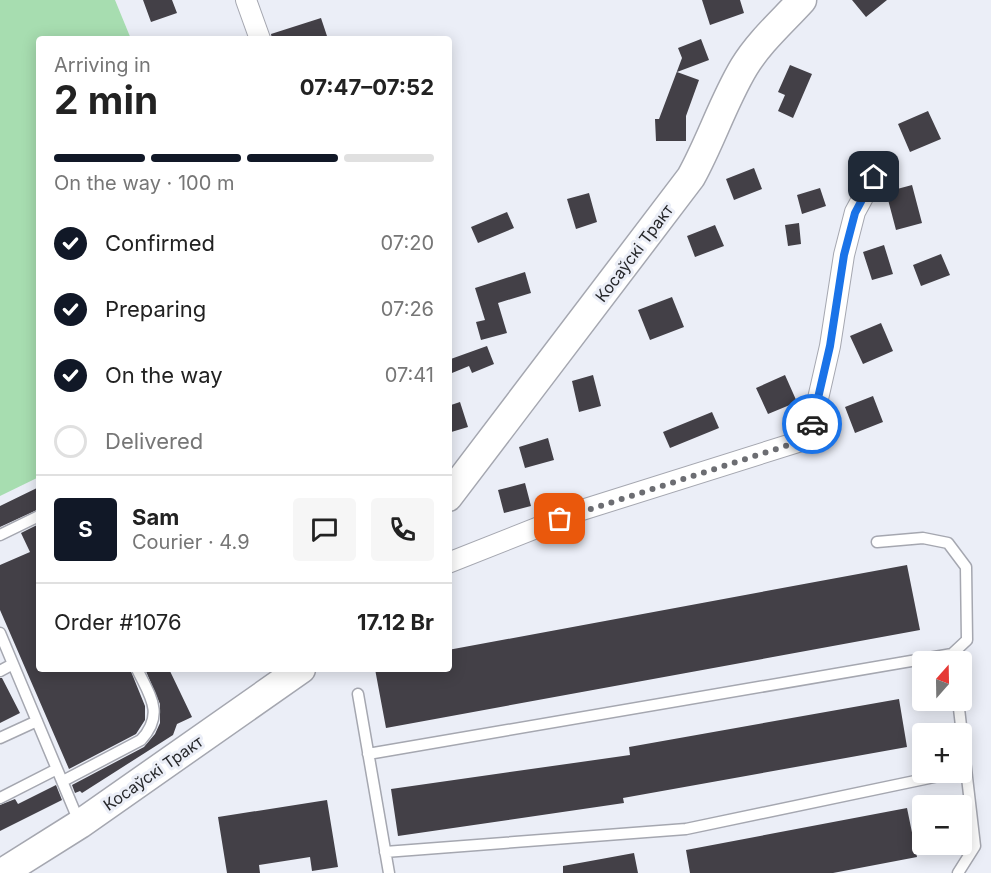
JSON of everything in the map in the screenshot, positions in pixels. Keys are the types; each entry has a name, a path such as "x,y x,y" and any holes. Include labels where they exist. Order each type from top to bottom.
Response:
{"main road":[{"name":"Косаўскі Тракт","path":"452,491 691,177 707,148 719,115 745,65 802,0"},
{"name":"Косаўскі Тракт","path":"2,873 80,824 298,672"}],"street":[{"path":"246,0 259,36"},
{"path":"452,560 582,510 798,442 812,425 830,346 844,255 855,213 874,177"}],"lane":[{"path":"0,535 36,517"},
{"path":"877,542 923,538 948,543 966,567 967,640 958,651"},
{"path":"0,633 80,824"},
{"path":"0,671 13,664"},
{"path":"368,754 912,665"},
{"path":"63,781 141,740 148,731 155,708 138,672"},
{"path":"358,694 389,873"},
{"path":"0,738 37,721"},
{"path":"0,798 57,769"},
{"path":"385,852 686,829 912,782"},
{"path":"958,873 975,846 964,783"}],"green space":[{"path":"0,0 115,0 130,36 36,36 36,478 0,496"}],"building":[{"path":"143,0 172,0 177,13 151,22"},
{"path":"702,0 740,0 744,13 710,25"},
{"path":"852,0 887,0 866,17"},
{"path":"321,18 327,36 271,36 271,34"},
{"path":"701,39 709,60 677,72 699,80 686,116 686,141 656,141 655,119 659,119 682,58 678,48"},
{"path":"790,65 812,74 793,118 778,111 785,95 778,92"},
{"path":"928,111 941,139 910,152 898,124"},
{"path":"754,168 762,189 734,200 726,179"},
{"path":"912,185 922,223 896,230 886,192"},
{"path":"820,188 826,206 802,214 797,195"},
{"path":"589,193 597,222 576,229 567,199"},
{"path":"507,212 514,228 478,243 471,227"},
{"path":"799,223 801,244 788,246 785,225"},
{"path":"715,225 724,246 695,257 687,236"},
{"path":"884,245 893,274 872,280 863,252"},
{"path":"941,254 950,275 921,286 913,265"},
{"path":"525,272 531,293 498,303 507,333 481,340 476,322 485,320 475,288"},
{"path":"672,297 684,327 650,340 638,310"},
{"path":"881,323 893,351 863,364 850,336"},
{"path":"487,346 494,364 472,373 469,366 452,373 452,359"},
{"path":"593,375 601,406 579,412 572,381"},
{"path":"785,375 797,402 768,414 756,388"},
{"path":"873,396 883,422 855,433 845,407"},
{"path":"460,402 468,427 452,432 452,405"},
{"path":"712,412 719,428 670,448 663,432"},
{"path":"548,438 554,460 525,468 519,447"},
{"path":"525,483 531,506 504,513 498,490"},
{"path":"36,488 36,510 0,527 0,506"},
{"path":"36,526 36,672 131,672 145,706 145,720 136,734 69,769 0,610 0,565 30,552 21,533"},
{"path":"907,565 920,630 386,728 376,672 452,672 452,649"},
{"path":"146,672 170,672 192,717 177,724 173,735 82,793 80,791 75,793 72,785 144,747 155,734 160,723 160,704"},
{"path":"0,678 20,713 0,723"},
{"path":"899,699 907,747 623,798 624,803 398,836 391,789 630,755 629,747"},
{"path":"56,785 62,800 0,831 0,805 15,799 18,804"},
{"path":"327,800 338,867 312,871 310,857 259,865 260,873 227,873 218,817"},
{"path":"907,808 912,832 912,855 917,857 833,873 690,873 686,850"},
{"path":"634,853 638,873 563,873 563,866"}],"way so far":[{"path":"560,519 798,442 812,424"}],"route":[{"path":"812,424 830,346 844,255 855,213 874,177"}]}
